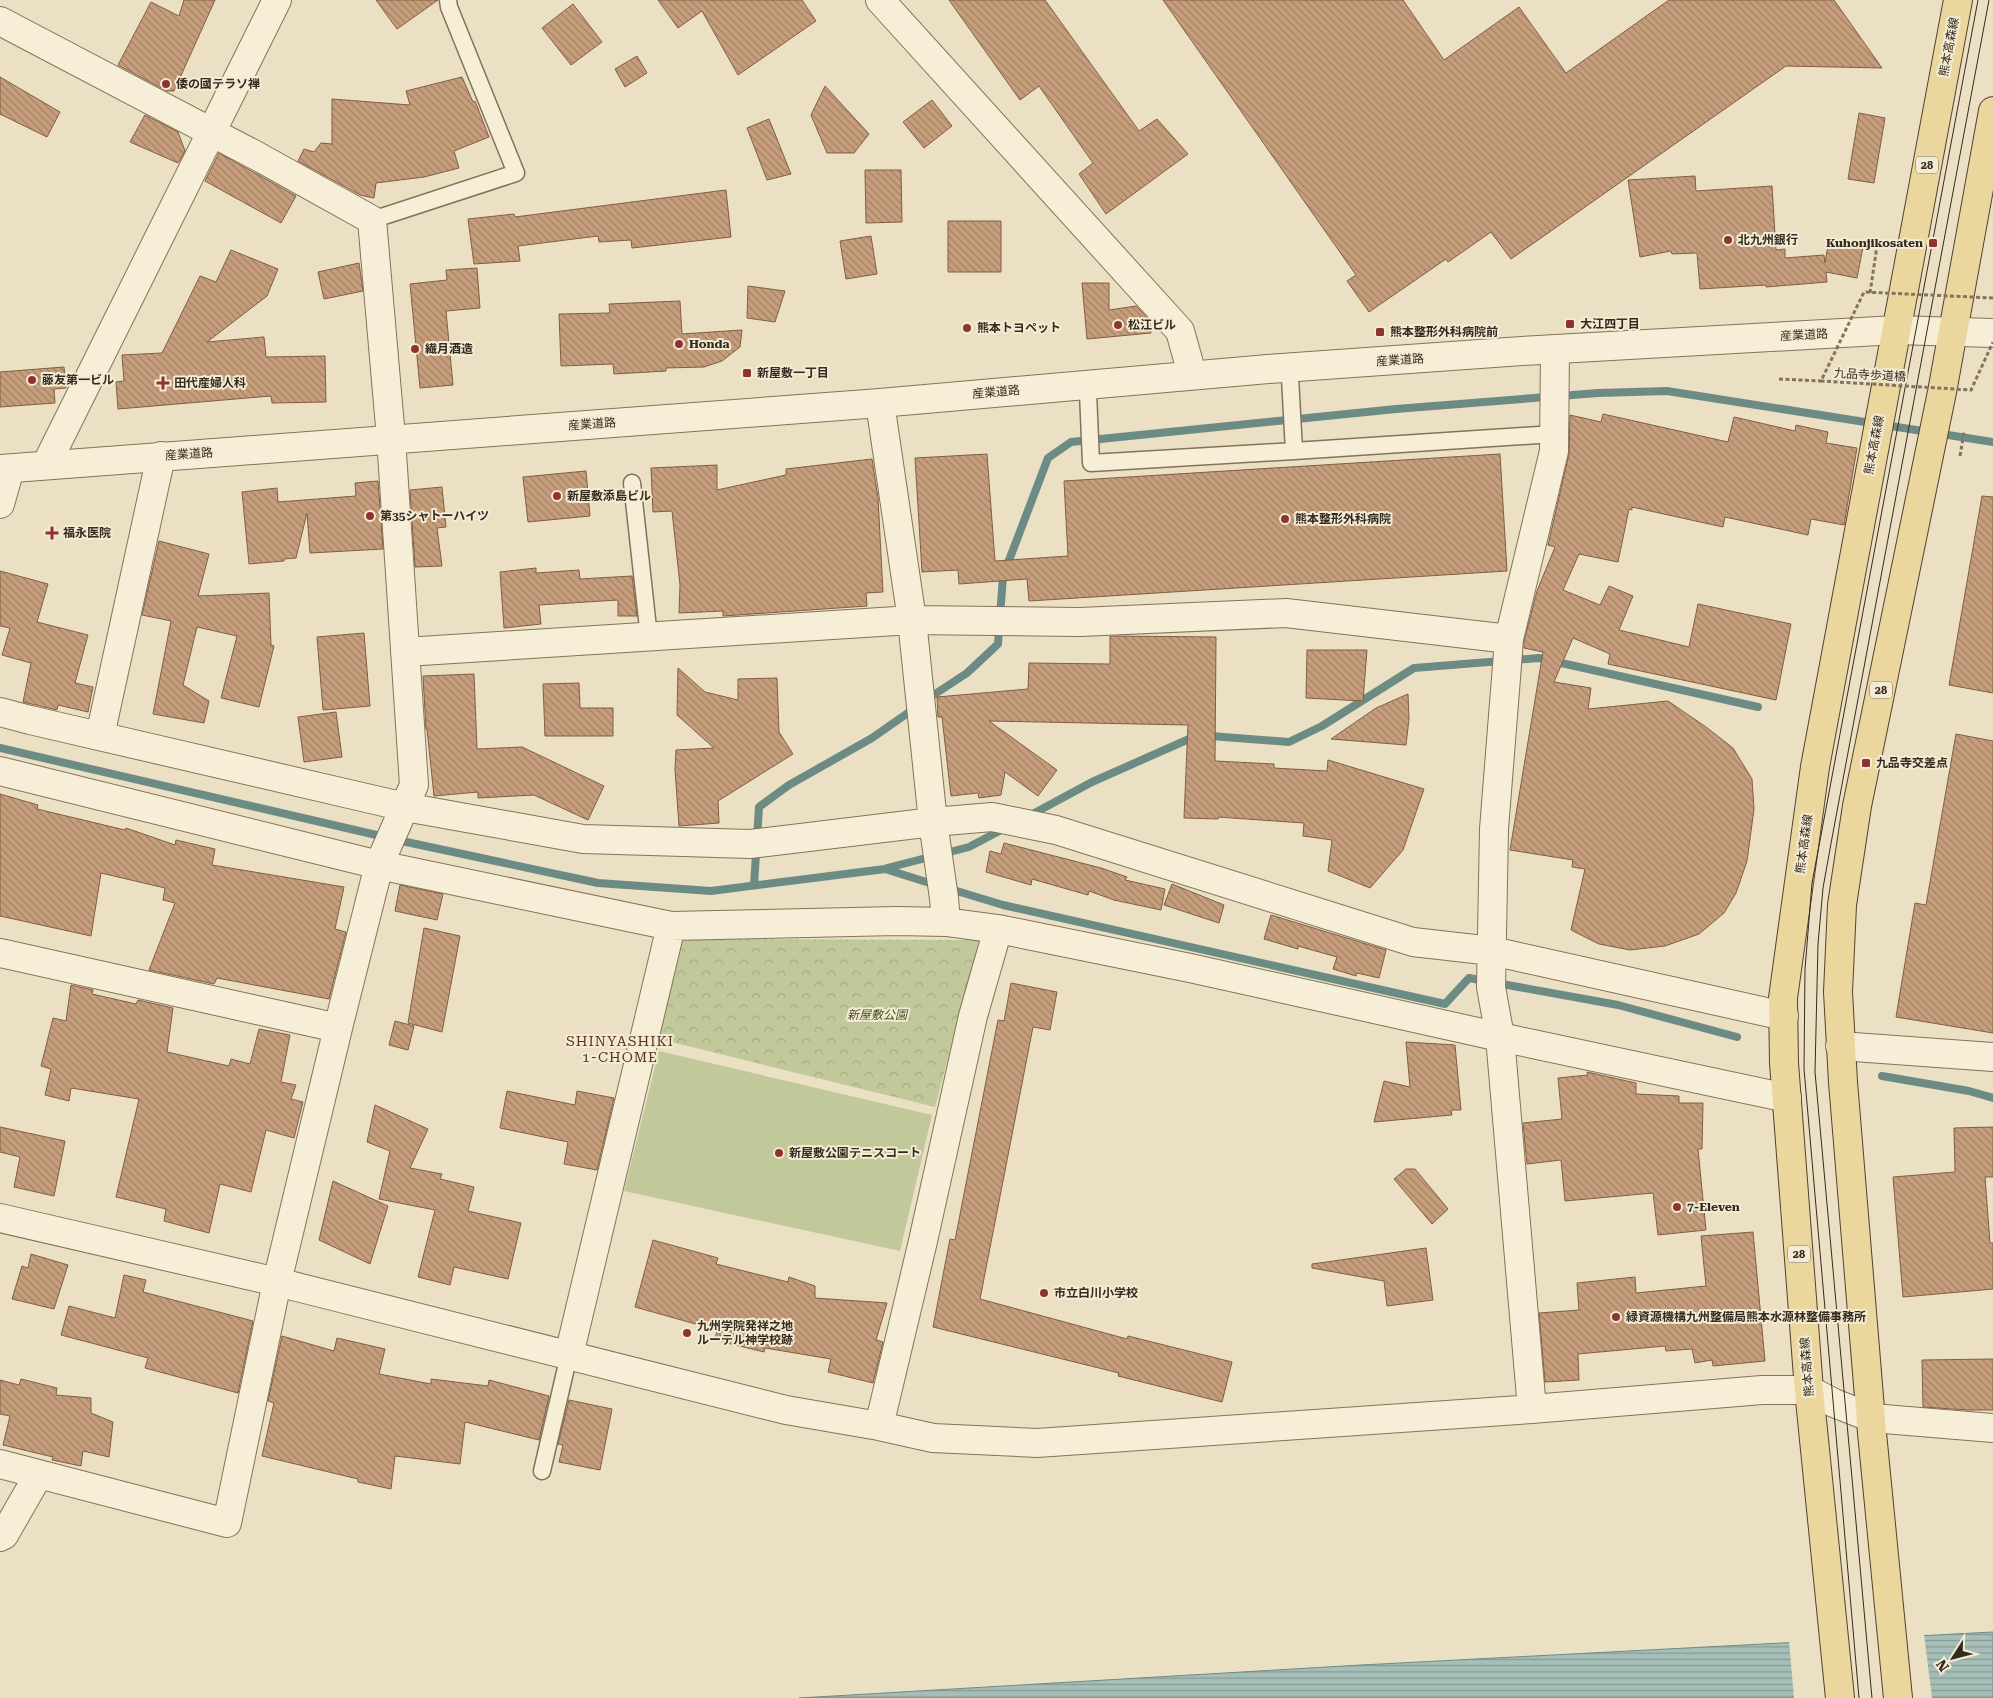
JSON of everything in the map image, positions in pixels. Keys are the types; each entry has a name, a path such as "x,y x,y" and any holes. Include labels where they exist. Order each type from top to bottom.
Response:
{"main road":[{"name":"熊本高森線","path":"1840,1698 1809,1390 1784,1064 1783,998 1815,767 1958,0"},
{"name":"28","path":"1898,1698 1872,1425 1843,1082 1838,992 1842,905 1857,806 1954,331 1993,111"}],"street":[{"path":"46,465 277,0"},
{"path":"880,0 1180,331 1192,374"},
{"path":"0,21 258,156 372,220 391,438 414,785 382,860 338,1028 277,1282 227,1523 0,1464"},
{"name":"産業道路","path":"5,469 880,402 1192,374 1555,349 1896,330 1993,333"},
{"path":"1532,1409 1500,1037 1492,967 1494,829 1509,641 1554,451 1555,349"},
{"path":"880,402 912,620 934,830 945,910"},
{"path":"100,736 161,456"},
{"path":"0,504 5,469"},
{"path":"405,652 912,620 1080,622 1286,613 1509,641"},
{"path":"0,712 100,736 402,815 583,839 750,844 934,830 992,817 1056,830 1492,967 1784,1025"},
{"path":"0,771 671,926 897,920 945,910 998,928 1787,1098"},
{"path":"569,1355 671,926"},
{"path":"879,1426 923,1241 973,1016 998,928"},
{"path":"0,953 338,1028"},
{"path":"1841,1049 1993,1057"},
{"path":"0,1218 277,1282 786,1410 879,1426 933,1438 1037,1443 1532,1409 1762,1390 1809,1390 1872,1425 1993,1428"},
{"path":"0,1536 4,1535 39,1474"}],"lane":[{"path":"372,220 516,173 448,0"},
{"path":"1290,377 1294,452"},
{"path":"1088,392 1091,463 1294,452 1554,434"},
{"path":"632,482 649,637"},
{"path":"542,1471 569,1355"}],"path":[{"path":"1877,246 1870,293 1993,298"},
{"name":"九品寺歩道橋","path":"1870,293 1864,292 1821,381 1971,390 1993,342"},
{"path":"1779,379 1821,381"}],"green space":[{"name":"新屋敷公園","path":"682,939 979,940 935,1107 659,1039"},
{"name":"新屋敷公園テニスコート","path":"659,1051 932,1115 900,1251 624,1191"}],"water":[{"path":"1993,1632 1993,1698 799,1698 1361,1665"}],"pier":[{"path":"1924,1634 1932,1698 1794,1698 1789,1641"}],"building":[{"path":"184,0 215,0 174,91 167,91 118,65 151,2 179,16"},
{"path":"376,0 438,0 397,29"},
{"path":"658,0 802,0 816,21 738,75 702,11 678,28"},
{"path":"949,0 1045,0 1139,131 1157,119 1188,154 1106,214 1079,174 1093,163 1039,86 1020,100"},
{"path":"1163,0 1403,0 1444,60 1519,7 1566,73 1669,0 1834,0 1882,68 1786,66 1511,259 1491,232 1448,262 1446,259 1369,312 1347,281 1356,275"},
{"path":"573,4 602,42 571,65 542,28"},
{"path":"637,56 647,73 625,87 615,69"},
{"path":"0,77 60,112 47,137 0,114"},
{"path":"462,77 473,102 475,101 489,137 454,151 459,168 424,177 376,183 374,198 360,195 298,161 304,149 314,152 321,143 332,144 332,99 410,105 406,91"},
{"path":"825,86 869,134 854,153 827,153 811,115"},
{"path":"932,100 952,126 924,148 903,122"},
{"path":"1859,113 1885,118 1874,183 1848,179"},
{"path":"145,115 178,132 185,151 178,163 130,142"},
{"path":"769,119 791,174 767,180 747,128"},
{"path":"219,153 296,196 281,223 205,181"},
{"path":"865,170 901,170 902,222 866,223"},
{"path":"1695,176 1696,191 1772,186 1776,250 1785,249 1785,258 1824,255 1825,263 1829,240 1863,247 1857,278 1826,272 1827,282 1766,287 1766,285 1700,289 1697,253 1672,254 1671,251 1640,257 1628,180"},
{"path":"726,190 731,237 632,248 631,240 599,242 598,236 518,246 520,261 474,264 468,219 514,214 515,217"},
{"path":"948,221 1001,221 1001,272 948,272"},
{"path":"871,236 877,274 846,279 840,241"},
{"path":"231,250 278,269 267,296 207,342 264,337 266,357 325,356 326,402 272,403 271,396 118,409 116,382 124,381 122,355 162,353 200,276 216,282"},
{"path":"359,263 363,291 324,299 318,272"},
{"path":"477,268 480,308 446,311 453,385 420,388 410,284 447,280 446,270"},
{"name":"松江ビル","path":"1082,283 1109,283 1109,310 1136,306 1150,321 1151,333 1087,339"},
{"path":"748,286 785,291 775,322 747,318"},
{"path":"680,301 682,334 742,330 740,347 722,361 704,367 666,368 666,371 614,374 613,364 561,366 559,314 610,313 609,304"},
{"name":"藤友第一ビル","path":"64,367 66,388 54,389 55,403 0,407 0,372"},
{"path":"1603,414 1728,442 1734,417 1795,431 1796,425 1828,432 1826,443 1857,448 1844,525 1811,519 1808,535 1725,517 1723,527 1632,507 1632,510 1629,509 1618,562 1579,554 1563,590 1600,605 1609,586 1633,596 1619,630 1689,647 1698,604 1791,624 1776,700 1608,664 1610,654 1573,638 1554,682 1591,688 1588,709 1668,701 1733,748 1752,779 1754,809 1747,861 1736,893 1724,913 1699,934 1665,946 1630,950 1599,944 1571,930 1585,869 1572,867 1573,860 1510,850 1543,652 1524,648 1524,641 1537,591 1555,547 1548,545 1569,454 1570,415 1601,422"},
{"name":"熊本整形外科病院","path":"987,454 995,561 1068,556 1064,481 1500,454 1507,571 1029,601 1027,579 959,584 958,570 922,572 915,458"},
{"path":"872,459 878,498 883,592 866,593 867,606 723,616 723,611 679,613 680,585 672,511 653,512 651,468 717,465 717,490 786,475 786,469"},
{"name":"新屋敷添島ビル","path":"586,471 590,516 528,522 523,477"},
{"path":"378,481 383,549 310,553 307,513 296,558 249,564 242,492 277,488 278,502 356,496 355,483"},
{"path":"442,487 446,527 437,528 442,566 415,567 410,490"},
{"path":"1982,496 1993,497 1993,693 1949,685"},
{"path":"159,541 209,554 198,596 269,593 271,645 274,646 259,707 221,698 237,636 197,627 183,685 209,701 204,723 153,714 171,621 142,615"},
{"path":"536,568 536,573 579,570 580,579 632,576 637,616 618,616 618,600 539,605 541,624 504,628 500,572"},
{"path":"0,571 48,584 37,622 88,635 75,683 93,687 88,712 58,705 57,710 23,702 31,663 2,655 10,628 0,626"},
{"path":"364,633 370,706 323,710 317,637"},
{"path":"1110,636 1216,637 1215,761 1274,764 1274,768 1327,771 1328,760 1424,789 1403,850 1370,888 1328,871 1332,840 1303,836 1304,823 1218,817 1218,819 1184,818 1188,725 989,721 1057,770 1038,796 1005,772 1001,795 979,798 978,793 951,796 942,717 938,717 937,697 1028,689 1029,663 1110,664"},
{"path":"1307,650 1367,650 1363,701 1306,698"},
{"path":"678,668 705,692 738,700 738,679 777,678 779,732 793,754 718,801 719,823 679,826 675,769 676,750 714,748 677,715"},
{"path":"474,674 477,749 522,747 604,786 588,820 534,795 478,798 478,792 434,796 426,729 423,676"},
{"path":"579,683 580,708 613,708 613,736 545,736 543,684"},
{"path":"1408,694 1409,719 1406,745 1331,739 1376,708"},
{"path":"336,712 342,757 304,762 298,717"},
{"path":"1956,734 1993,741 1993,1033 1896,1017 1915,903 1926,905"},
{"path":"0,794 38,805 37,809 125,830 126,828 175,845 176,840 215,849 212,865 344,887 335,929 346,932 329,999 217,978 214,984 149,970 175,903 163,900 165,888 101,873 91,936 0,916"},
{"path":"1004,843 1101,868 1127,877 1125,880 1165,889 1161,910 1114,900 1089,891 1088,895 1032,879 1031,885 986,872 990,851 1001,854"},
{"path":"1172,884 1224,905 1219,923 1164,905"},
{"path":"400,885 443,894 437,920 395,911"},
{"path":"1271,915 1386,950 1379,978 1357,973 1356,976 1333,969 1337,957 1298,946 1298,949 1264,939"},
{"path":"424,928 460,936 442,1032 408,1023"},
{"path":"1011,983 1057,992 1050,1030 1033,1027 980,1299 1127,1339 1128,1336 1232,1362 1222,1402 1118,1376 1119,1373 933,1327 950,1239 955,1240 998,1020 1004,1021"},
{"path":"71,985 93,990 92,994 136,1004 138,1000 173,1008 167,1052 229,1066 231,1059 250,1064 259,1029 290,1035 281,1082 296,1085 291,1099 303,1102 294,1138 266,1130 251,1192 220,1184 209,1233 164,1221 166,1209 116,1197 139,1099 71,1088 69,1101 45,1095 51,1069 41,1066 53,1018 66,1021"},
{"path":"395,1021 414,1026 408,1050 389,1045"},
{"path":"1406,1042 1455,1045 1461,1110 1451,1110 1452,1115 1374,1122 1384,1081 1410,1087"},
{"path":"1587,1072 1636,1083 1636,1094 1679,1096 1679,1103 1703,1103 1702,1149 1698,1149 1706,1230 1658,1235 1653,1193 1565,1201 1561,1160 1527,1164 1523,1123 1562,1119 1558,1078 1588,1075"},
{"path":"507,1091 575,1105 577,1091 614,1098 597,1170 564,1164 568,1142 500,1128"},
{"path":"375,1105 428,1129 410,1168 442,1174 440,1179 474,1187 468,1211 521,1223 508,1279 454,1267 450,1285 418,1277 435,1210 379,1199 390,1151 367,1142"},
{"path":"0,1127 65,1141 54,1196 14,1187 20,1157 0,1152"},
{"path":"1993,1127 1993,1177 1985,1177 1990,1243 1993,1243 1993,1289 1903,1297 1893,1177 1955,1172 1954,1128"},
{"path":"1406,1169 1415,1169 1448,1209 1432,1224 1394,1179"},
{"path":"333,1181 388,1206 370,1264 319,1240"},
{"path":"1753,1232 1765,1361 1713,1366 1712,1360 1695,1363 1692,1349 1666,1351 1665,1346 1578,1354 1579,1380 1545,1382 1539,1313 1579,1310 1577,1283 1635,1277 1636,1293 1706,1286 1701,1236"},
{"path":"653,1240 718,1258 716,1264 788,1282 789,1277 815,1286 815,1298 887,1303 876,1340 883,1342 873,1383 828,1372 831,1359 765,1348 764,1352 715,1340 717,1330 635,1307"},
{"path":"1426,1248 1433,1300 1387,1306 1384,1281 1312,1268 1312,1264"},
{"path":"31,1254 68,1265 54,1309 12,1299 22,1266 28,1268"},
{"path":"124,1275 146,1280 143,1292 253,1321 238,1393 145,1368 148,1358 61,1335 69,1306 115,1318"},
{"path":"282,1336 334,1351 337,1338 385,1349 379,1374 431,1384 431,1379 488,1386 489,1380 549,1396 539,1440 465,1422 460,1464 395,1456 391,1489 358,1482 358,1479 262,1456 274,1403 268,1401"},
{"path":"1993,1359 1993,1410 1923,1407 1922,1360"},
{"path":"21,1379 57,1388 56,1395 91,1398 91,1413 113,1422 109,1457 83,1451 81,1466 52,1460 53,1457 3,1445 10,1416 0,1414 0,1380 19,1385"},
{"path":"569,1400 612,1409 600,1470 559,1462 563,1445 558,1444"}],"waterway":[{"path":"926,700 967,673 998,644 1003,576 1048,458 1071,442 1396,409 1598,393 1667,391 1993,442"},
{"path":"1027,817 1092,782 1198,735 1289,742 1322,726 1414,668 1539,658 1758,707"},
{"path":"754,885 759,807 789,785 872,738 915,708"},
{"path":"0,748 385,837"},
{"path":"887,868 969,847 1005,828"},
{"path":"397,840 598,883 711,891 885,869 936,885"},
{"path":"947,888 1003,905 1445,1004 1469,978 1618,1005 1737,1037"},
{"path":"1882,1076 1969,1091 1993,1098"}],"tram line":[{"path":"1859,1698 1804,1069 1805,969 1812,883 1978,0"},
{"path":"1872,1698 1815,1072 1818,944 1823,888 1832,838 1989,0"}],"place":[{"name":"倭の國テラソ禅","path":"166,84"},
{"name":"北九州銀行","path":"1728,240"},
{"name":"Kuhonjikosaten","path":"1933,243"},
{"name":"大江四丁目","path":"1570,324"},
{"name":"松江ビル","path":"1118,325"},
{"name":"熊本トヨペット","path":"967,328"},
{"name":"熊本整形外科病院前","path":"1380,332"},
{"name":"Honda","path":"679,344"},
{"name":"繊月酒造","path":"415,349"},
{"name":"新屋敷一丁目","path":"747,373"},
{"name":"藤友第一ビル","path":"32,380"},
{"name":"田代産婦人科","path":"163,383"},
{"name":"新屋敷添島ビル","path":"557,496"},
{"name":"第35シャトーハイツ","path":"370,516"},
{"name":"熊本整形外科病院","path":"1285,519"},
{"name":"福永医院","path":"52,533"},
{"name":"九品寺交差点","path":"1866,763"},
{"name":"新屋敷公園テニスコート","path":"779,1153"},
{"name":"7-Eleven","path":"1677,1207"},
{"name":"市立白川小学校","path":"1044,1293"},
{"name":"緑資源機構九州整備局熊本水源林整備事務所","path":"1616,1317"},
{"name":"九州学院発祥之地 ルーテル神学校跡","path":"687,1333"}],"district":[{"name":"SHINYASHIKI 1-CHOME","path":"620,1050"}]}
